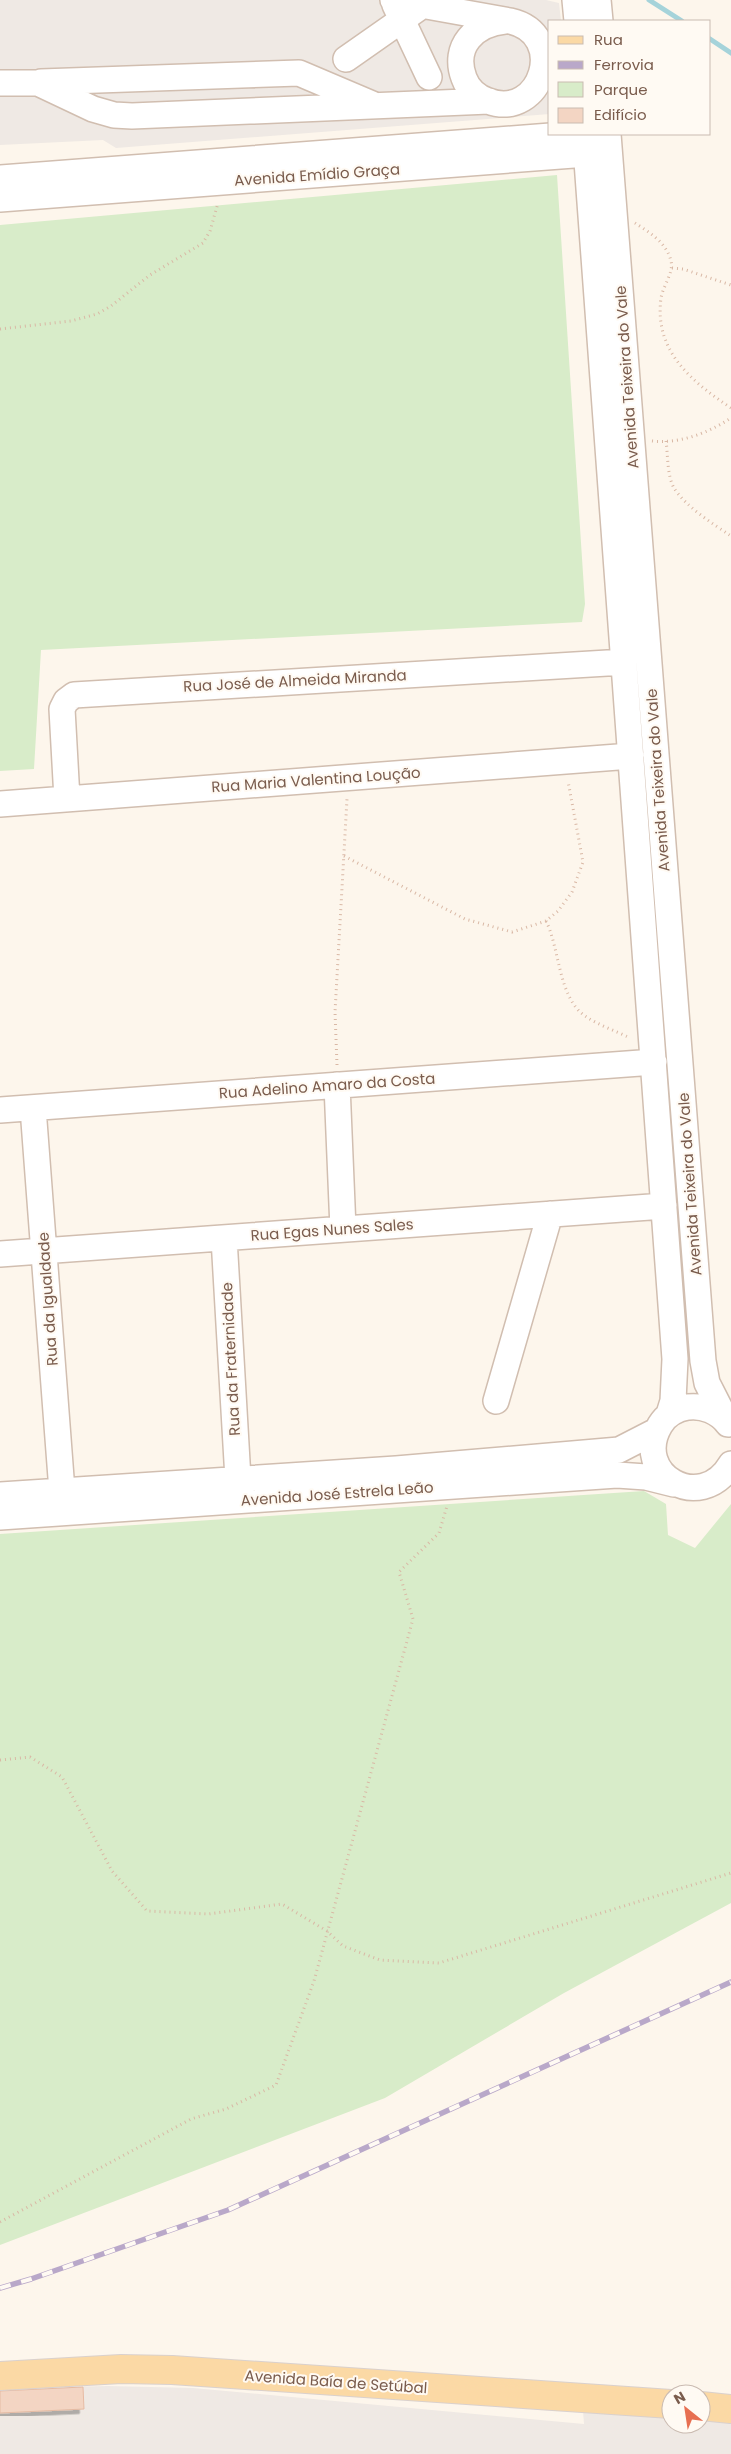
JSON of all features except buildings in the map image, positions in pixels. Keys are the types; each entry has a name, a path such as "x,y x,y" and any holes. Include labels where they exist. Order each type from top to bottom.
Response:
{"main road":[{"name":"Avenida Baía de Setúbal","path":"0,2376 121,2369 172,2370 661,2403"},
{"path":"711,2407 731,2408"}],"street":[{"path":"575,0 577,20"},
{"path":"598,0 600,20"},
{"path":"38,82 81,104 114,115 379,107 489,101 502,104 522,99 536,86 543,71 542,50 534,34 520,24 423,5 396,7 346,59"},
{"path":"396,7 429,77"},
{"path":"489,101 467,86 463,75 460,53 467,39 481,26 505,21"},
{"path":"0,83 299,73 379,107"},
{"name":"Avenida Emídio Graça","path":"0,178 592,139"},
{"name":"Avenida Emídio Graça","path":"0,199 220,182 592,139"},
{"name":"Avenida Teixeira do Vale","path":"592,139 614,213 703,1361 706,1383 729,1426"},
{"name":"Avenida Teixeira do Vale","path":"592,139 624,662 675,1359 673,1400 663,1423 653,1455 658,1466 674,1484"},
{"name":"Rua José de Almeida Miranda","path":"67,799 62,709 66,701 74,695 624,662"},
{"name":"Rua Maria Valentina Loução","path":"0,804 631,756"},
{"name":"Rua Adelino Amaro da Costa","path":"0,1110 337,1085 653,1056"},
{"path":"337,1085 343,1229"},
{"name":"Rua da Igualdade","path":"34,1108 62,1491"},
{"name":"Rua Egas Nunes Sales","path":"0,1254 664,1206"},
{"path":"496,1401 550,1214"},
{"name":"Rua da Fraternidade","path":"224,1238 238,1479"},
{"name":"Avenida Teixeira do Vale","path":"619,1450 663,1423 681,1408 693,1406 706,1408 717,1414 729,1426"},
{"name":"Avenida José Estrela Leão","path":"0,1495 619,1450"},
{"path":"674,1484 688,1488 702,1488 714,1483 725,1474 731,1464"},
{"name":"Avenida José Estrela Leão","path":"0,1517 617,1476 646,1477 674,1484"}],"path":[{"path":"0,330 71,321 97,314 111,306 150,275 203,244 215,215 220,182"},
{"path":"614,213 642,227 660,242 671,261 672,268 662,292 660,306 664,337 670,350 696,383 731,408"},
{"path":"672,268 683,269 731,285"},
{"path":"631,439 676,441 701,434 731,418"},
{"path":"666,441 670,477 674,487 712,524 731,536"},
{"path":"344,856 465,918 483,925 512,932 546,921 558,911 572,892 583,862 565,761"},
{"path":"337,1085 335,1012 347,778"},
{"path":"546,921 552,934 564,984 584,1015 653,1056"},
{"path":"0,2222 191,2119 226,2109 276,2086 314,1981 413,1619 398,1572 439,1533 454,1486"},
{"path":"0,1760 30,1756 62,1777 112,1871 147,1911 208,1914 282,1904 327,1931 343,1946 380,1960 439,1962 731,1873"}],"shaded area":[{"path":"0,0 546,0 559,3 561,20 548,20 548,114 116,148 103,140 0,145"},
{"path":"108,2386 193,2388 584,2424 583,2411 661,2416 661,2434 711,2434 711,2420 731,2421 731,2454 0,2454 0,2388"}],"green space":[{"path":"557,175 585,604 582,622 41,650 34,769 0,771 0,225"},
{"path":"644,1491 666,1504 668,1535 695,1548 731,1504 731,1903 564,1993 385,2098 0,2245 0,1534"}],"waterway":[{"path":"649,0 680,20"},
{"path":"711,40 731,53"}],"railway":[{"path":"0,2288 31,2279 228,2210 731,1982"}]}
